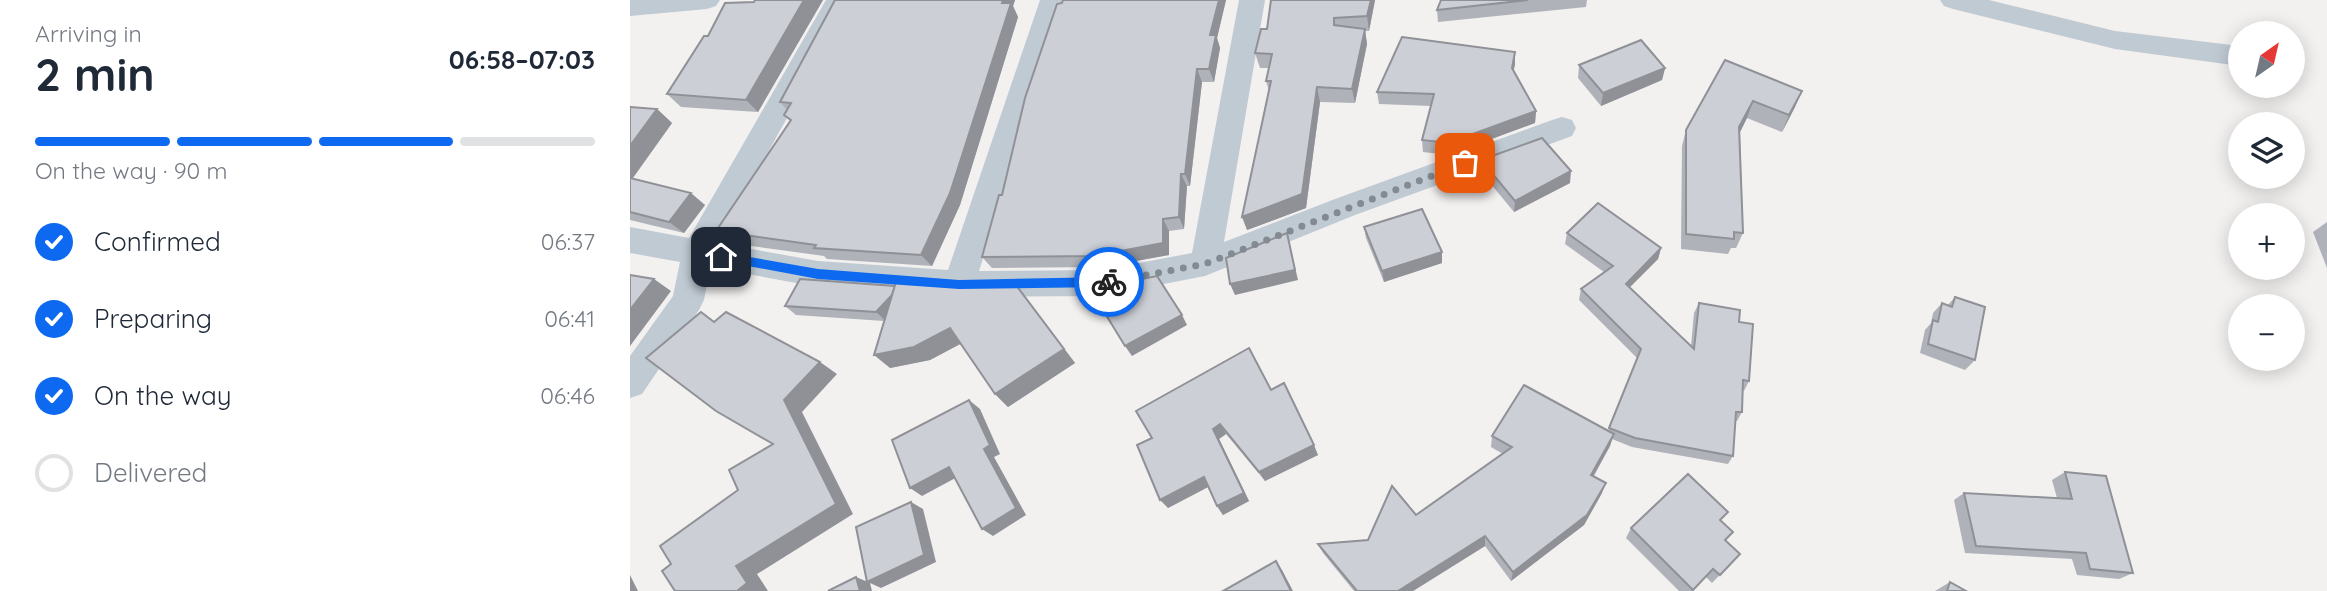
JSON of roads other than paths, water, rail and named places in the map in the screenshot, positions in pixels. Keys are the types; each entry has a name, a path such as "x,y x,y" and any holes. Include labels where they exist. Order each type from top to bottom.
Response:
{"street":[{"path":"630,6 708,0"},
{"path":"630,383 688,300 697,252 839,0"},
{"path":"959,285 1053,0"},
{"path":"1205,264 1252,0"},
{"path":"1953,0 2115,40 2228,54"},
{"path":"630,240 818,274 959,285 1102,283 1205,264 1345,208 1562,128"}]}
